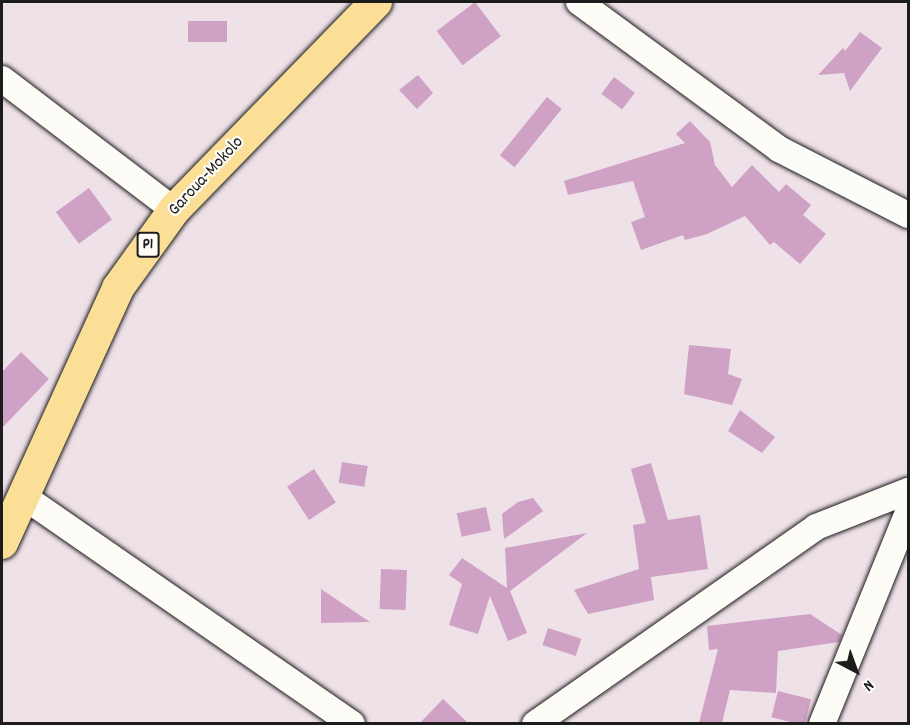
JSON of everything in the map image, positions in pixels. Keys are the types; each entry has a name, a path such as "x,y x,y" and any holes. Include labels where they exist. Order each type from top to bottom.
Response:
{"main road":[{"name":"Garoua-Mokolo","path":"2,543 118,288 174,210 376,2"}],"street":[{"path":"579,2 779,149 909,215"},
{"path":"2,79 174,210"},
{"path":"536,723 816,527 909,491"},
{"path":"23,496 352,723"},
{"path":"822,723 909,512"}],"building":[{"path":"475,2 501,36 463,65 437,31"},
{"path":"188,21 227,21 227,42 188,42"},
{"path":"860,32 882,48 850,91 844,73 818,75 843,48 845,51"},
{"path":"418,75 433,93 417,109 399,90"},
{"path":"614,77 635,93 622,109 601,94"},
{"path":"547,97 562,109 515,167 500,155"},
{"path":"690,121 710,142 715,165 732,187 752,165 779,192 786,184 811,205 803,215 826,234 800,264 774,242 770,245 745,216 707,234 685,240 683,235 641,250 631,222 645,217 633,181 568,195 564,181 685,143 676,134"},
{"path":"89,188 112,220 79,244 56,212"},
{"path":"689,345 731,349 728,374 742,379 732,405 684,394"},
{"path":"21,352 49,379 2,428 2,372"},
{"path":"740,410 775,437 762,453 728,431"},
{"path":"342,462 368,466 364,487 339,483"},
{"path":"651,463 668,520 700,515 708,569 651,577 654,600 588,614 574,590 639,569 633,525 646,523 631,469"},
{"path":"314,469 336,503 309,520 287,486"},
{"path":"533,498 543,511 504,539 502,514 518,502"},
{"path":"486,507 491,530 462,537 457,513"},
{"path":"587,533 510,591 527,633 508,641 490,596 478,634 449,625 462,584 449,575 462,558 507,588 505,548"},
{"path":"381,569 407,570 406,610 380,609"},
{"path":"321,589 370,622 321,623"},
{"path":"810,614 842,635 839,642 778,651 776,693 730,690 722,723 699,723 718,649 709,650 707,626"},
{"path":"548,628 581,639 576,656 542,645"},
{"path":"778,691 811,699 805,724 771,717"},
{"path":"443,699 468,723 420,723"}]}
